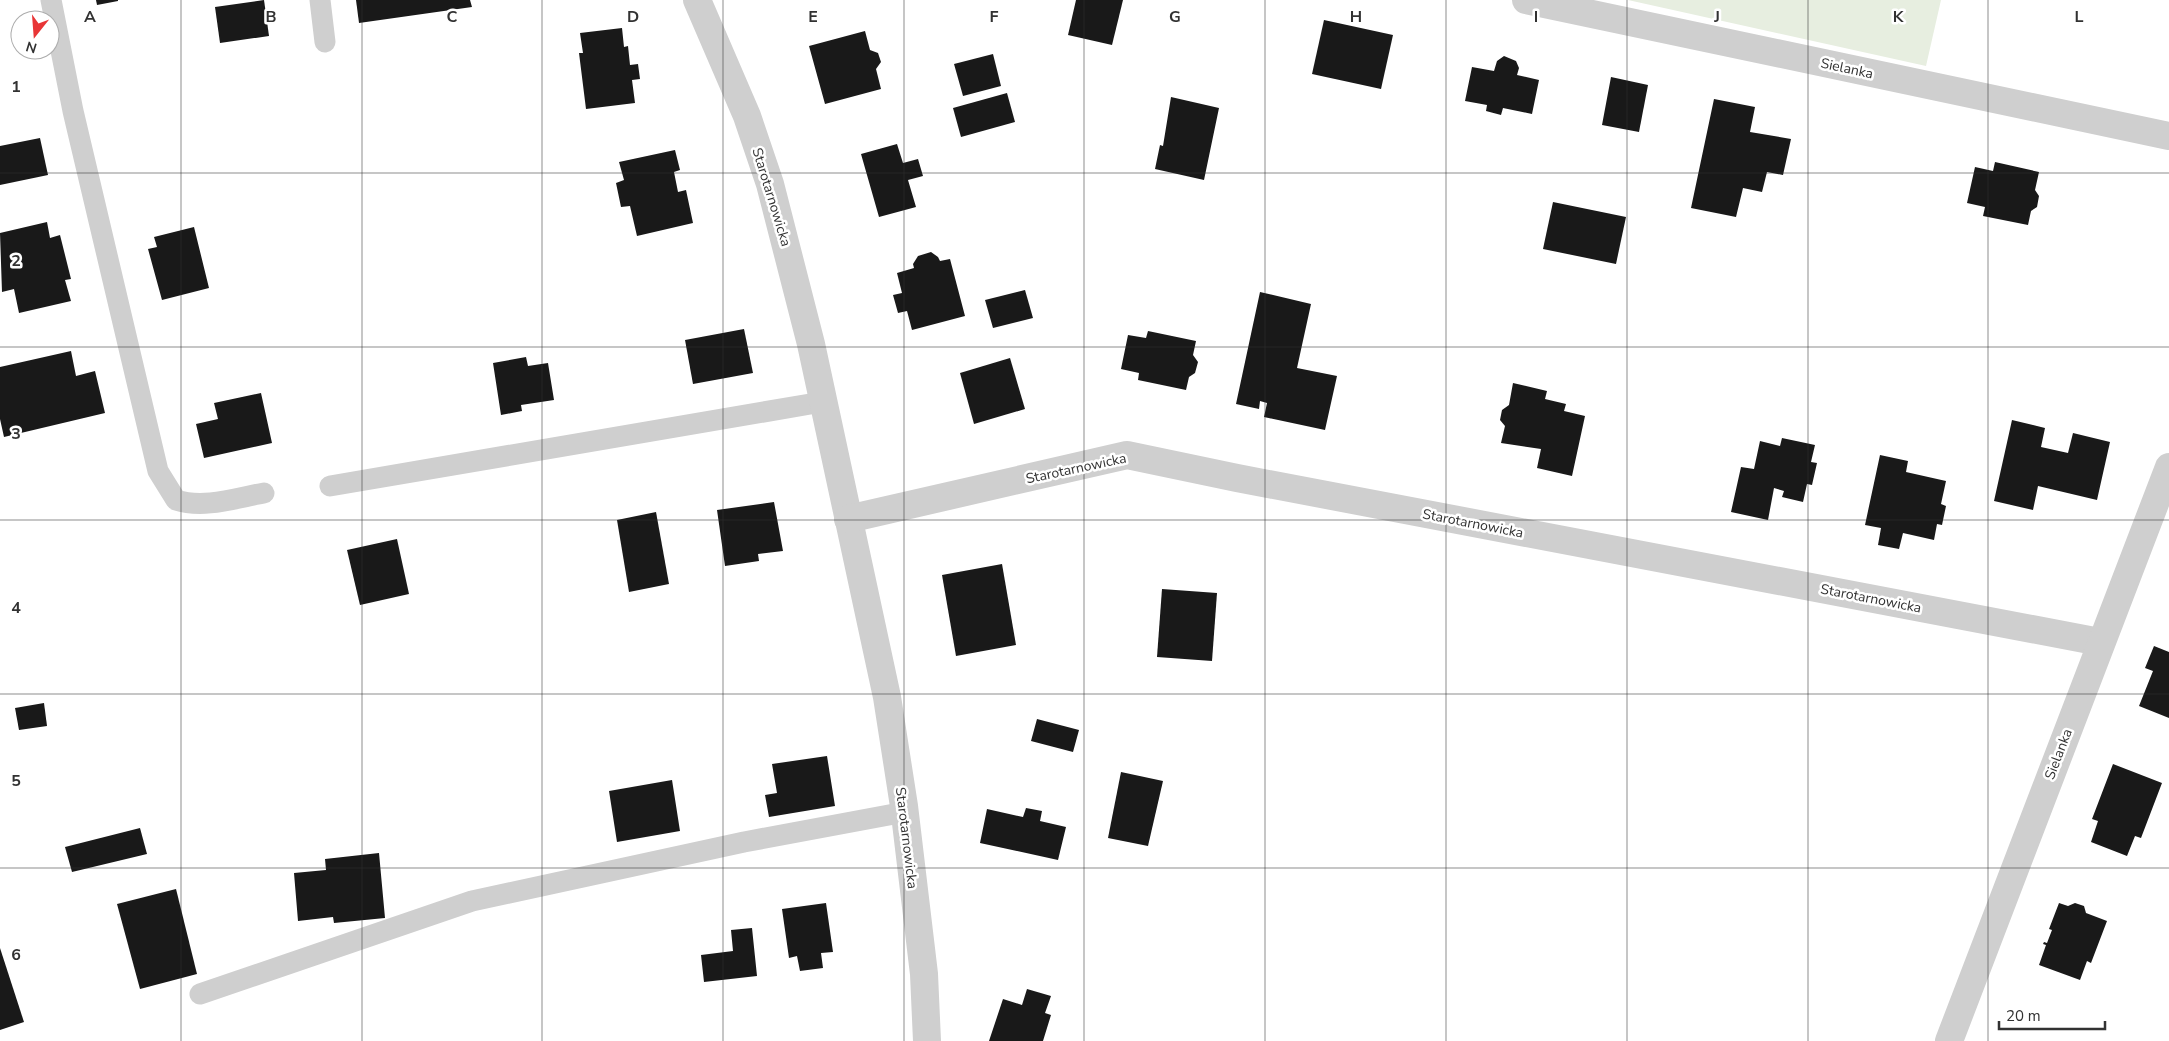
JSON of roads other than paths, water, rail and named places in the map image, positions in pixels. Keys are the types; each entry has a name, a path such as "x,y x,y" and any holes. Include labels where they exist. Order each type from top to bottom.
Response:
{"street":[{"name":"Starotarnowicka","path":"697,0 747,116 770,184 793,269 887,697 905,812 924,974 927,1041"},
{"name":"Sielanka","path":"1526,0 2169,136"},
{"name":"Starotarnowicka","path":"848,519 1128,455 1237,478 2100,642"},
{"name":"Sielanka","path":"1949,1041 2100,642 2169,467"}],"lane":[{"path":"51,0 73,112 158,471 176,500 188,504 200,504 264,493"},
{"path":"320,0 326,42"},
{"path":"330,486 822,402"},
{"path":"200,994 472,901 734,844 905,812"}]}
